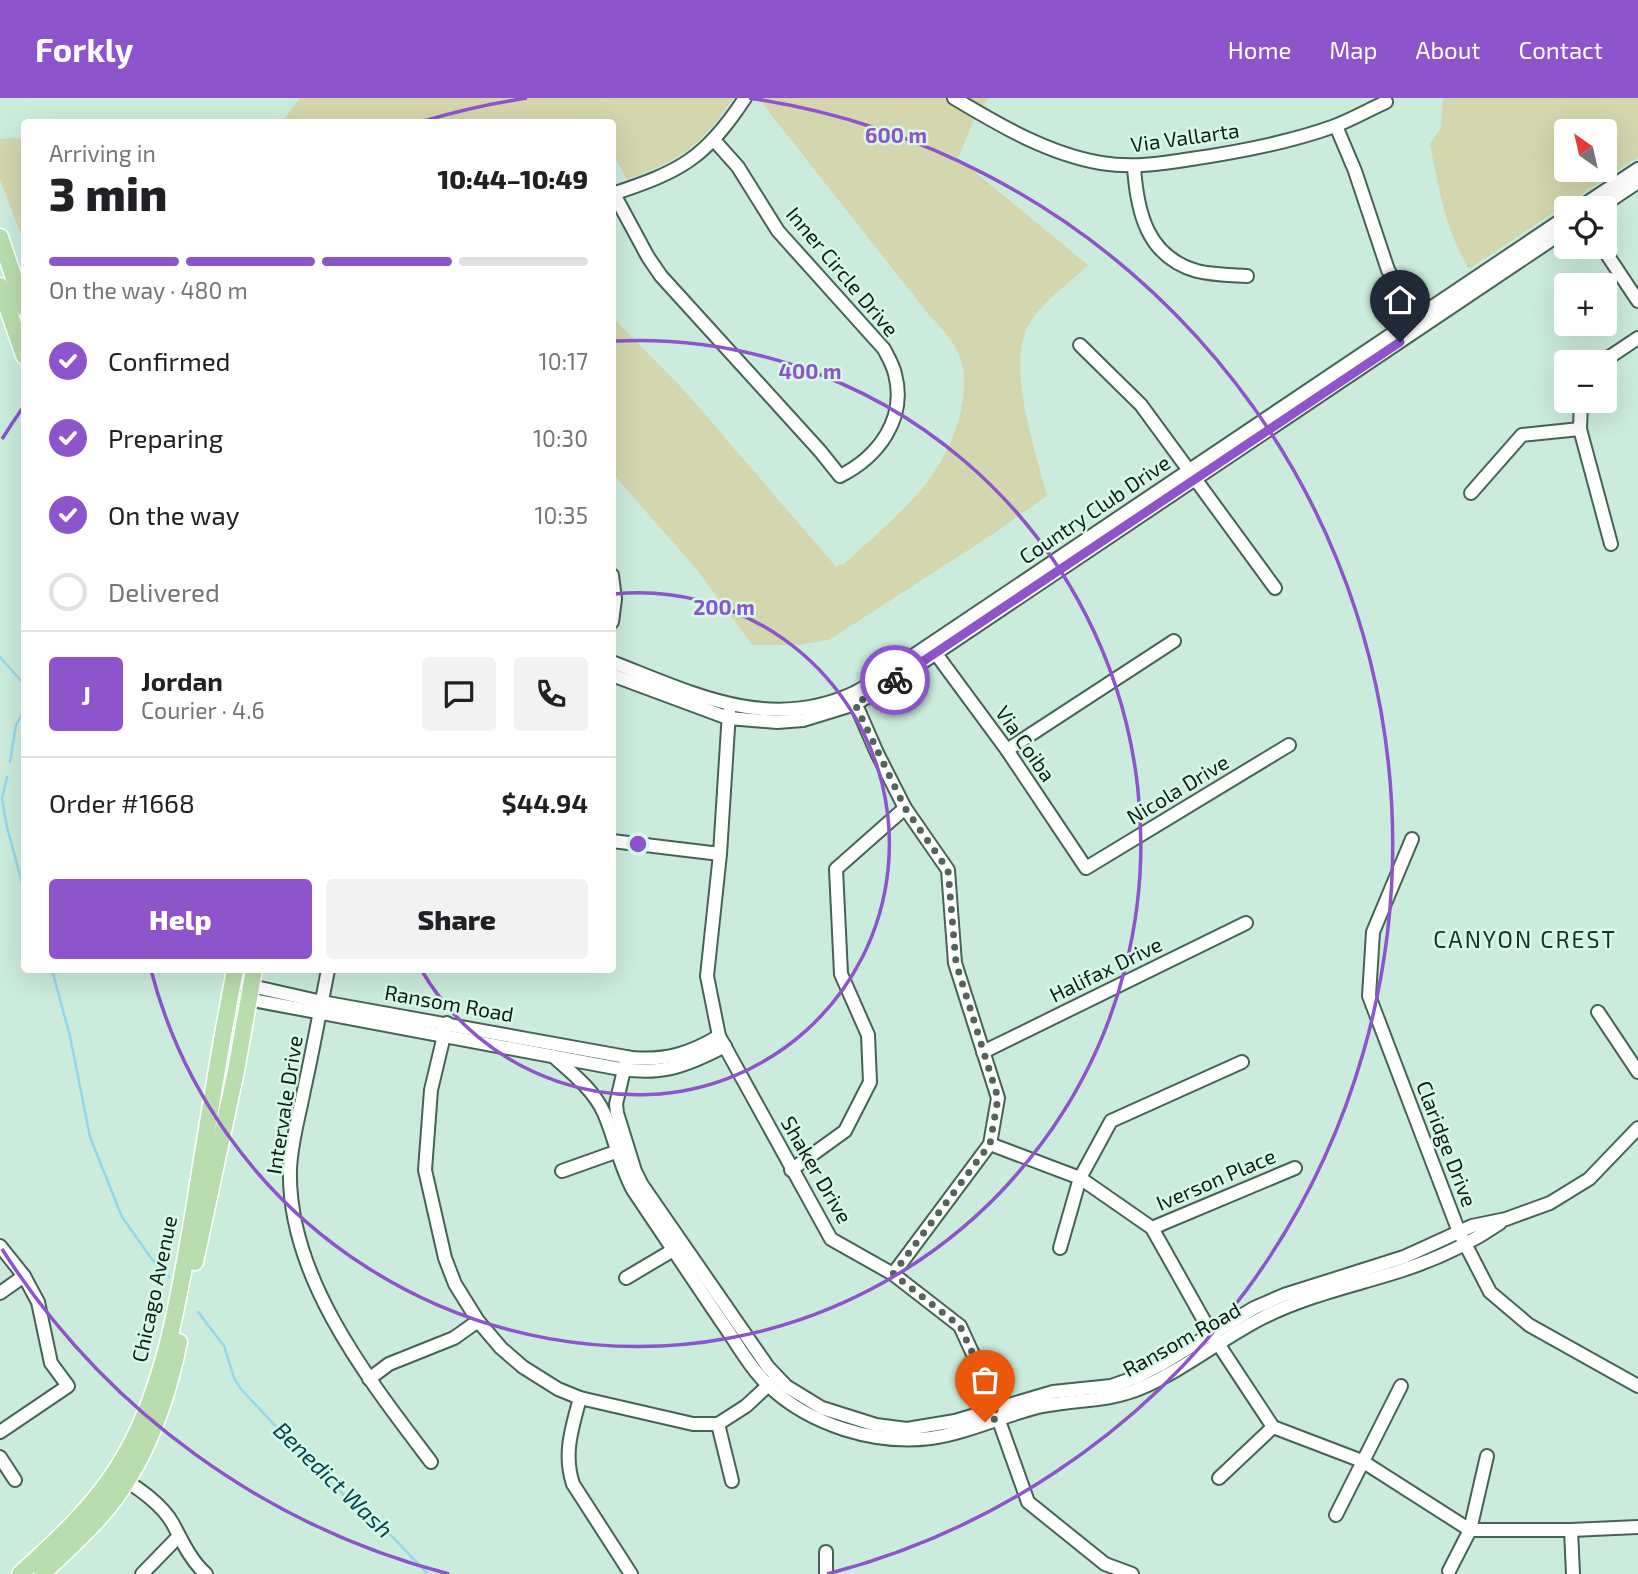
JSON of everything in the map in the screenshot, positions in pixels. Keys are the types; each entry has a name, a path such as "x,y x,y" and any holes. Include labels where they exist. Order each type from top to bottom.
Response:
{"main road":[{"path":"0,237 21,299"},
{"path":"0,286 21,347"},
{"name":"Chicago Avenue","path":"20,1574 69,1530 121,1477 151,1436 169,1383 222,1139 253,973"},
{"name":"Chicago Avenue","path":"42,1574 101,1516 121,1477 167,1349 233,982"}],"street":[{"path":"616,193 681,167 714,140 745,98"},
{"name":"Via Vallarta","path":"954,98 985,117 1046,147 1100,163 1135,167 1222,154 1302,137 1336,126 1386,102"},
{"path":"1336,126 1355,171 1388,270 1420,322"},
{"name":"Inner Circle Drive","path":"616,199 661,276 840,476 856,468 878,447 892,425 897,400 895,372 884,349 778,231 738,167 714,140"},
{"path":"1135,167 1136,198 1140,215 1162,251 1183,266 1196,271 1247,275"},
{"path":"1597,196 1638,169"},
{"path":"1617,196 1638,182"},
{"name":"Country Club Drive","path":"1420,322 1554,226"},
{"name":"Country Club Drive","path":"616,676 729,712 777,722 803,720 853,699 932,649 1420,322 1554,238"},
{"path":"1610,259 1638,302"},
{"path":"1617,352 1638,338"},
{"path":"1080,345 1141,405 1275,588"},
{"path":"1581,413 1580,429 1611,544"},
{"path":"1471,493 1522,435 1580,429"},
{"path":"1007,750 1174,641"},
{"name":"Via Coiba","path":"932,649 1007,750 1086,868"},
{"name":"Country Club Drive","path":"616,664 699,696 729,712"},
{"path":"853,699 905,808 948,870 956,963 998,1098 990,1144 893,1274"},
{"name":"Shaker Drive","path":"729,712 720,854 707,976 722,1041 831,1239 893,1274 960,1326 983,1376 1028,1502 1105,1564 1132,1574"},
{"name":"Nicola Drive","path":"1086,868 1289,744"},
{"path":"791,1170 845,1131 870,1082 869,1035 841,974 836,869 905,808"},
{"name":"Claridge Drive","path":"1412,839 1373,932 1369,996 1462,1238 1490,1292 1519,1317 1638,1386"},
{"path":"616,841 720,854"},
{"name":"Halifax Drive","path":"983,1052 1246,923"},
{"name":"Intervale Drive","path":"327,973 293,1147 290,1168 292,1214 309,1270 349,1348 369,1380 431,1462"},
{"name":"Ransom Road","path":"233,982 249,993 615,1061"},
{"path":"1598,1012 1638,1072"},
{"path":"445,1029 431,1090 425,1170 445,1258 455,1284 478,1321 501,1348 523,1367 558,1389 580,1398 677,1421 718,1424 746,1406 772,1382"},
{"name":"Ransom Road","path":"445,1029 553,1056 615,1061"},
{"path":"586,1086 615,1061 677,1056 722,1041"},
{"name":"Ransom Road","path":"553,1056 586,1086 623,1150"},
{"name":"Ransom Road","path":"615,1061 616,1104 625,1176 633,1190 679,1247 772,1382 796,1406 838,1426 883,1439 933,1438 1053,1392 1096,1389 1137,1377 1215,1338 1254,1308 1284,1295 1462,1238 1472,1226 1506,1219 1550,1203 1589,1179 1638,1128"},
{"path":"1060,1248 1080,1178 1111,1121 1242,1062"},
{"path":"990,1144 1080,1178 1152,1228 1215,1338 1273,1427 1362,1461 1470,1530 1638,1527"},
{"path":"562,1171 623,1150"},
{"name":"Iverson Place","path":"1152,1228 1295,1168"},
{"path":"0,1246 24,1276 38,1302 51,1363 68,1386 0,1432"},
{"path":"626,1278 679,1247"},
{"path":"0,1293 24,1276"},
{"path":"369,1380 389,1364 454,1338 478,1321"},
{"path":"1336,1515 1401,1386"},
{"path":"580,1398 568,1446 568,1470 573,1484 631,1574"},
{"path":"718,1424 732,1481"},
{"path":"1219,1478 1273,1427"},
{"path":"1449,1571 1470,1530 1487,1456"},
{"path":"0,1457 15,1480"},
{"path":"121,1477 159,1506 206,1574"},
{"path":"1571,1530 1573,1574"},
{"path":"142,1574 178,1537"},
{"path":"826,1552 826,1574"}],"green space":[{"path":"300,98 733,98 711,128 688,150 662,166 627,180 616,160 616,119 284,119"},
{"path":"758,98 988,98 973,122 958,158 1088,265 1039,311 1024,335 1021,380 1024,405 1047,496 829,640 799,645 752,645 698,571 616,477 616,321 684,390 837,568 915,496 943,458 954,435 961,410 963,368 955,347"},
{"path":"1443,98 1638,98 1638,157 1617,171 1617,119 1554,119 1554,182 1600,182 1579,196 1554,196 1554,213 1469,269 1448,224 1430,144 1441,127"},
{"path":"0,139 21,139 21,234 0,180"}],"waterway":[{"path":"0,657 21,681"},
{"path":"10,762 16,725 21,716"},
{"path":"7,777 2,799 21,879"},
{"path":"53,973 70,1036 90,1137 122,1217 151,1258 169,1277"},
{"name":"Benedict Wash","path":"198,1312 224,1346 234,1378 241,1389 326,1480 381,1525 428,1574"}],"way so far":[{"path":"895,680 855,704 905,808 948,870 956,963 998,1098 990,1144 893,1274 960,1326 983,1376 998,1418 985,1422"}],"district":[{"name":"CANYON CREST","path":"1525,940"}],"route":[{"path":"895,680 1400,342"}]}
